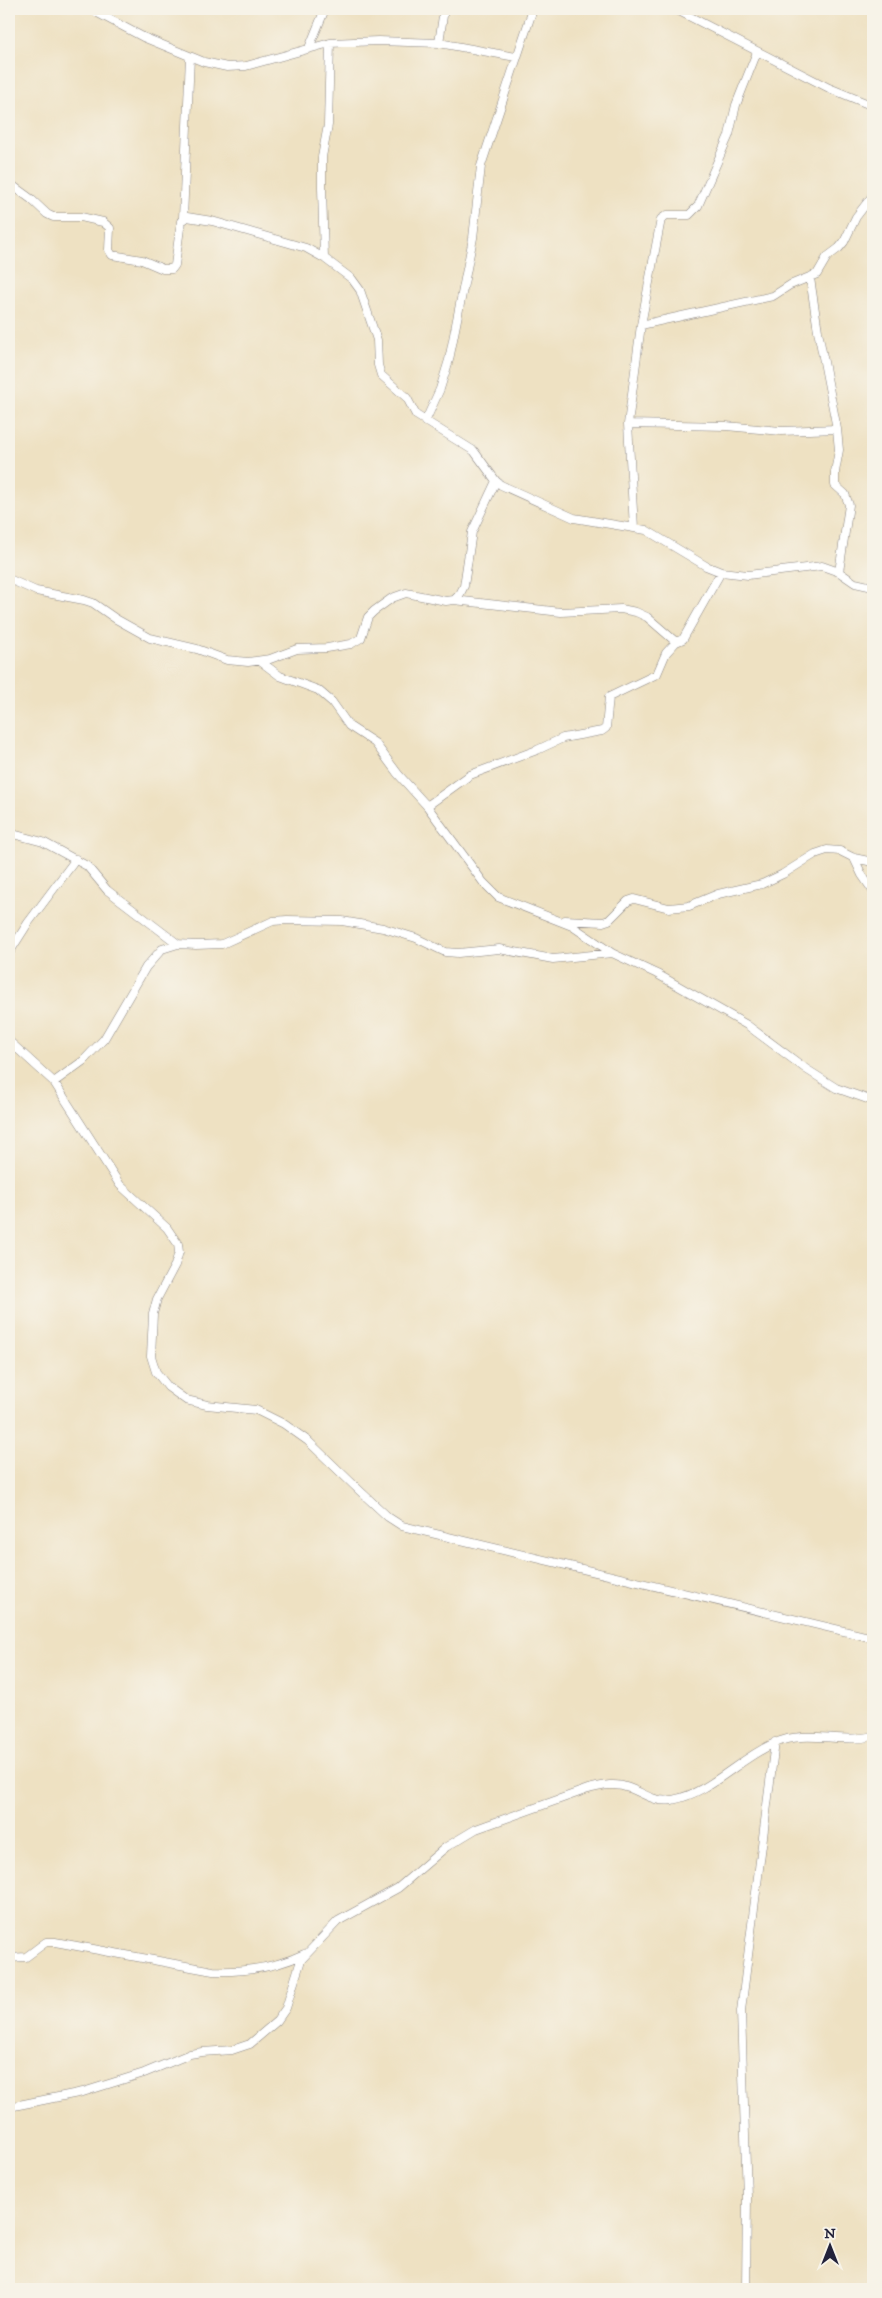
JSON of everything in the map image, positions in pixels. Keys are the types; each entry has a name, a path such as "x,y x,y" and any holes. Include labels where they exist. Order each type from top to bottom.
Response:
{"street":[{"path":"90,9 143,37 190,57 227,67 246,66 330,43 378,41 439,43 516,57"},
{"path":"309,48 326,9"},
{"path":"439,43 444,9"},
{"path":"425,422 447,371 473,238 481,166 533,9"},
{"path":"675,9 829,88 873,106"},
{"path":"324,258 322,157 328,125 330,43"},
{"path":"634,528 628,424 641,325 661,218 667,215 689,215 698,206 729,135 736,106 757,52"},
{"path":"9,183 53,217 81,217 106,224 110,228 109,250 112,255 142,260 163,269 172,269 175,265 183,218 190,57"},
{"path":"641,325 773,296 790,285 810,278 817,274 827,257 839,248 856,217 873,195"},
{"path":"183,218 192,217 212,221 306,248 324,258 357,284 377,340 378,365 381,375 407,398 416,415 474,452 496,481 562,515 634,528 655,535 706,566 721,572 730,574 764,574 822,566 839,572 855,583 873,587"},
{"path":"810,278 837,429 839,450 835,485 845,494 849,505 839,572"},
{"path":"628,424 709,425 781,431 837,429"},
{"path":"454,600 464,586 472,532 496,481"},
{"path":"427,806 470,774 537,750 563,738 602,732 606,728 609,697 657,674 666,653 676,642 682,639 721,572"},
{"path":"9,579 41,592 94,603 116,619 150,638 198,649 227,660 260,661 289,651 327,648 356,641 364,632 368,617 400,594 418,595 446,601 454,600 562,612 621,609 636,612 647,617 676,642"},
{"path":"260,661 280,676 310,685 325,694 349,726 375,743 398,774 427,806 490,889 509,903 572,926 612,953 657,974 747,1025 806,1069 836,1088 873,1101"},
{"path":"9,832 43,842 76,859 94,872 107,890 178,944"},
{"path":"554,919 585,923 603,922 609,920 628,901 634,900 669,908 689,906 718,894 766,882 814,854 827,850 840,851 854,858 873,862"},
{"path":"854,858 862,875 873,891"},
{"path":"9,953 28,923 76,859"},
{"path":"54,1082 83,1061 104,1039 138,980 157,953 178,944 196,946 222,944 273,921 342,921 383,928 416,938 445,952 458,953 499,949 553,959 612,953"},
{"path":"9,1041 54,1082 120,1184 167,1228 178,1244 179,1252 175,1265 157,1299 151,1334 152,1356 156,1372 176,1394 195,1403 256,1410 284,1424 308,1441 388,1517 402,1526 873,1638"},
{"path":"873,1617 873,1629"},
{"path":"9,2107 83,2092 144,2073 190,2054 232,2050 250,2044 277,2021 286,2008 298,1967 305,1954 338,1921 398,1888 446,1847 476,1829 588,1789 605,1785 616,1784 630,1788 651,1799 660,1801 672,1800 710,1784 775,1742 791,1738 853,1738 873,1736"},
{"path":"746,2289 746,2188 741,2011 775,1742"},
{"path":"9,1958 26,1957 46,1942 55,1942 213,1971 231,1972 274,1966 305,1954"}]}
